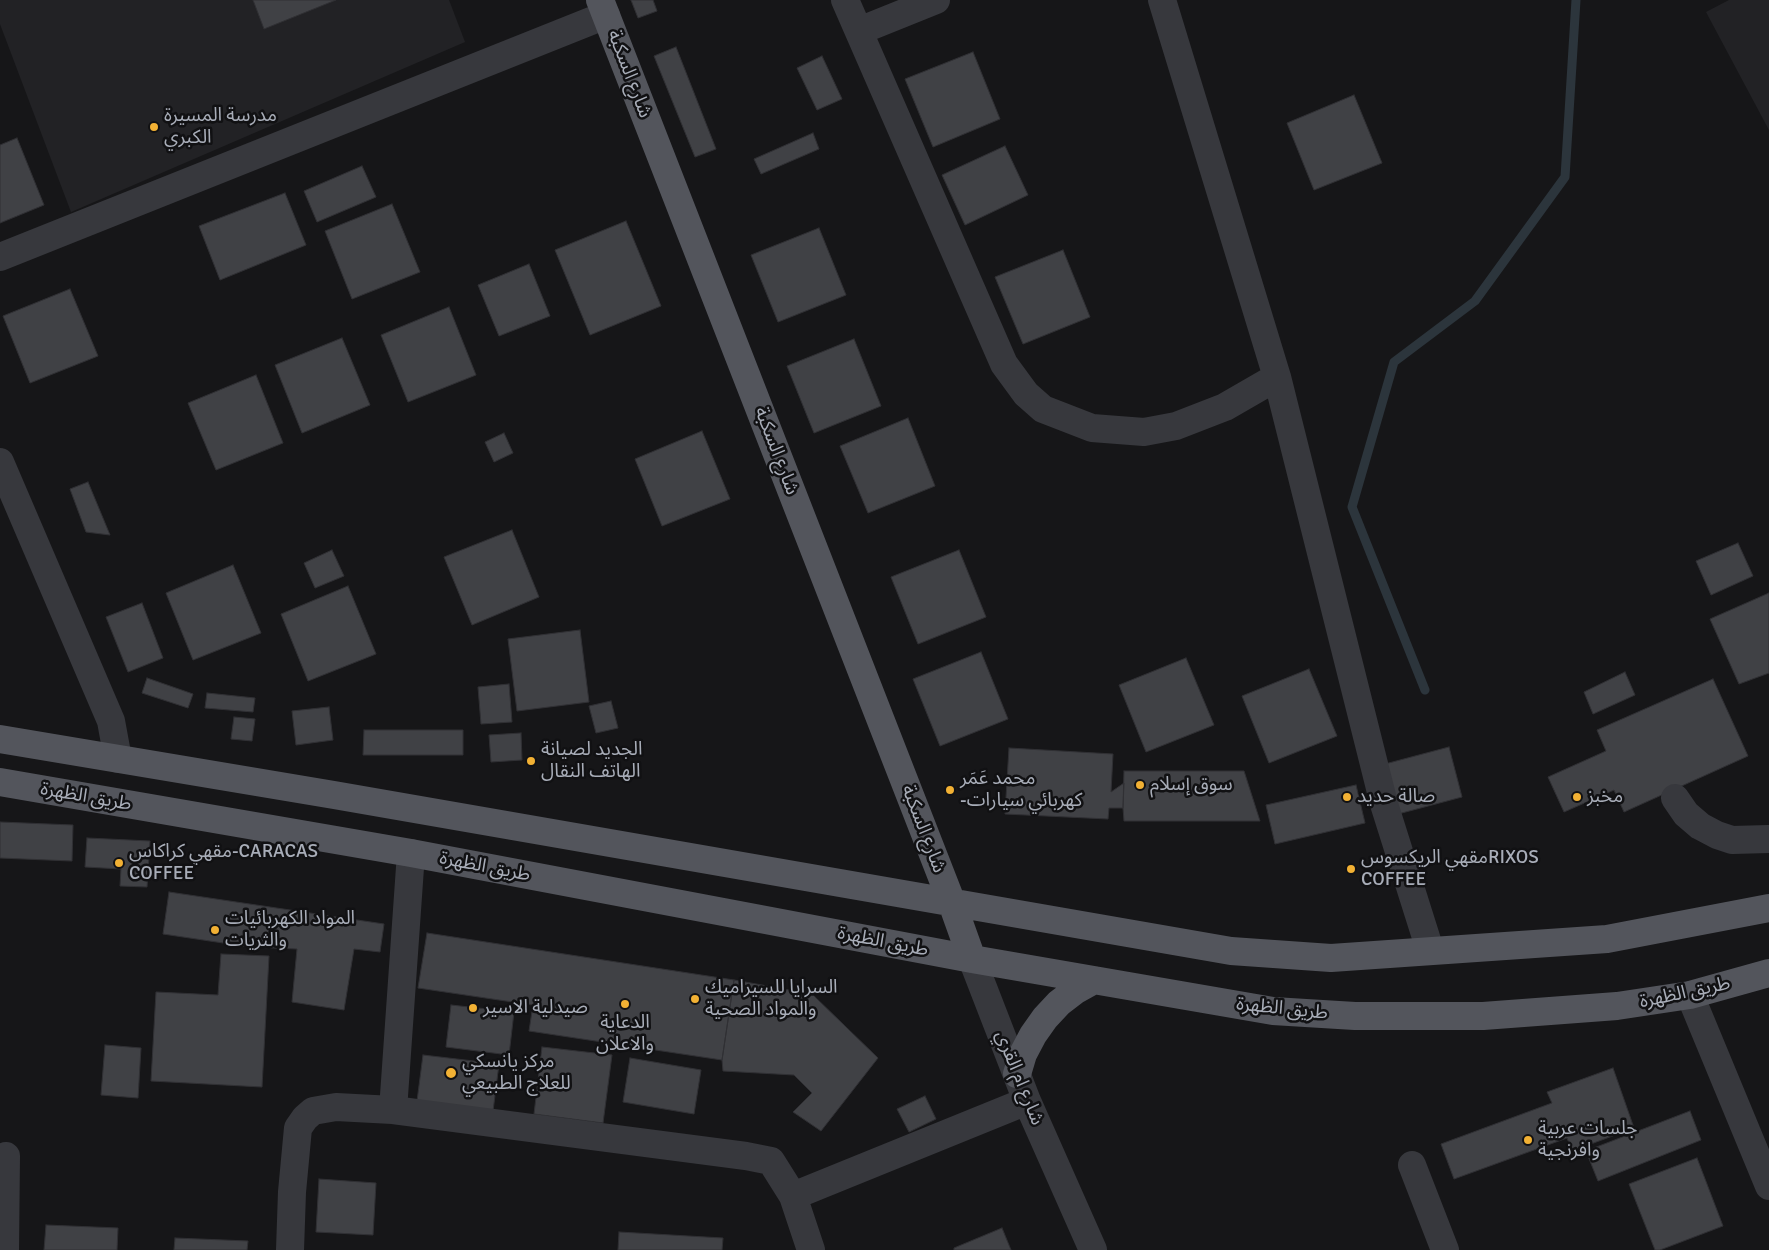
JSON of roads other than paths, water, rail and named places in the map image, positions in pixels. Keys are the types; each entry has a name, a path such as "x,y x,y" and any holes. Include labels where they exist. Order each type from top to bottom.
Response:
{"main road":[{"name":"شارع السكبة","path":"603,8 952,903"},
{"path":"0,739 1231,951 1330,958 1607,939 1769,908"},
{"name":"طريق الظهرة","path":"0,782 411,853 972,959 1273,1011 1355,1016 1483,1016 1617,1006 1690,995 1769,973"},
{"name":"شارع ام القري","path":"952,903 972,959"},
{"path":"1016,1074 1032,1035 1045,1018 1059,1003 1076,990 1094,980"}],"street":[{"path":"845,0 1004,364 1026,394 1043,409 1092,428 1144,432 1176,426 1225,406 1277,377"},
{"path":"859,31 936,0"},
{"path":"1162,0 1277,377 1384,804 1430,950"},
{"path":"0,257 603,8"},
{"path":"0,462 111,721 118,759"},
{"path":"1675,798 1686,814 1700,826 1717,836 1732,840 1769,839"},
{"path":"393,1110 411,853"},
{"name":"شارع ام القري","path":"972,959 1027,1101 1093,1250"},
{"path":"1690,995 1769,1186"},
{"path":"793,1196 1027,1101"},
{"path":"290,1250 298,1128 314,1111 336,1107 393,1110 746,1156 771,1161 793,1196 811,1250"},
{"path":"5,1250 6,1156"},
{"path":"1412,1165 1445,1250"}],"waterway":[{"path":"1425,690 1352,507 1394,362 1475,301 1565,177 1576,0"}],"place":[{"name":"مدرسة المسيرة الكبري","path":"154,127"},
{"name":"الجديد لصيانة الهاتف النقال","path":"531,761"},
{"name":"سوق إسلام","path":"1140,785"},
{"name":"محمد عَمَر -كهربائي سيارات","path":"950,790"},
{"name":"صالة حديد","path":"1347,797"},
{"name":"مخبز","path":"1577,797"},
{"name":"مقهي كراكاس-CARACAS COFFEE","path":"119,863"},
{"name":"مقهي الريكسوسRIXOS COFFEE","path":"1351,869"},
{"name":"المواد الكهربائيات والثريات","path":"215,930"},
{"name":"السرايا للسيراميك والمواد الصحية","path":"695,999"},
{"name":"الدعاية والاعلان","path":"625,1004"},
{"name":"صيدلية الاسير","path":"473,1008"},
{"name":"مركز يانسكي للعلاج الطبيعي","path":"451,1073"},
{"name":"جلسات عربية وافرنجية","path":"1528,1140"}]}
